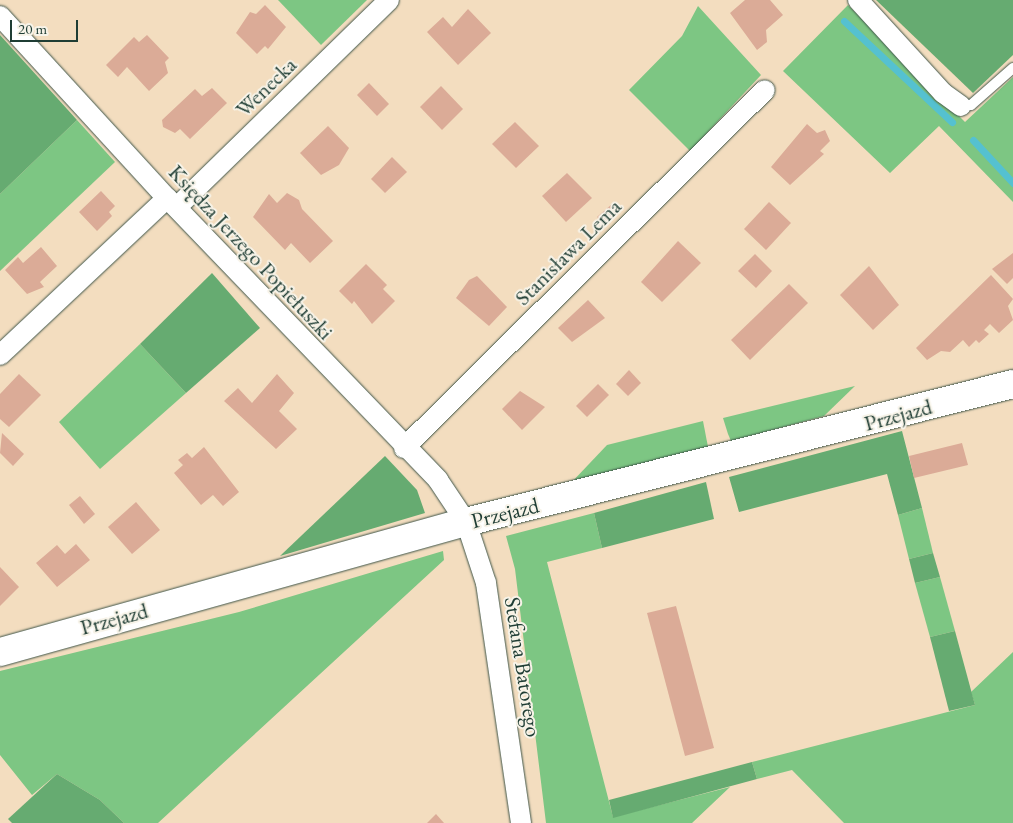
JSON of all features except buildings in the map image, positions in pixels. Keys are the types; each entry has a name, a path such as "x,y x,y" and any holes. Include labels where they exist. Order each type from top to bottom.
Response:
{"street":[{"name":"Wenecka","path":"0,355 172,202 389,0"},
{"path":"858,0 943,93 961,106"},
{"name":"Księdza Jerzego Popiełuszki","path":"0,16 404,448 438,480 466,522"},
{"name":"Stanisława Lema","path":"404,448 765,90"},
{"name":"Przejazd","path":"0,652 466,522 1013,384"},
{"name":"Stefana Batorego","path":"466,522 486,583 521,823"}],"lane":[{"path":"961,106 971,105 1013,68"}],"green space":[{"path":"278,0 367,0 321,45"},
{"path":"876,0 1013,0 1013,55 973,93"},
{"path":"848,5 965,122 1013,77 1013,202 939,126 890,173 783,71"},
{"path":"698,6 761,75 690,151 629,90 682,36"},
{"path":"0,35 77,120 0,194"},
{"path":"77,120 115,162 0,271 0,194"},
{"path":"212,273 260,328 186,393 140,344"},
{"path":"140,344 186,393 100,469 59,422"},
{"path":"855,386 824,416 731,441 723,418"},
{"path":"703,421 708,447 570,484 607,445"},
{"path":"902,431 922,508 898,515 887,474 739,512 729,477"},
{"path":"385,456 417,490 425,513 280,556"},
{"path":"706,482 714,519 602,548 594,513"},
{"path":"922,508 933,553 909,559 898,515"},
{"path":"594,513 602,548 547,562 613,817 730,787 692,823 546,823 515,569 506,536"},
{"path":"443,551 444,560 158,823 124,823 100,800 57,774 32,795 0,755 0,671 239,612"},
{"path":"933,553 940,577 915,583 909,559"},
{"path":"940,577 955,631 930,637 915,583"},
{"path":"955,631 975,705 949,711 930,637"},
{"path":"1013,652 1013,823 844,823 792,770 757,779 752,762 975,705 971,692"},
{"path":"752,762 757,779 613,818 609,800"},
{"path":"57,774 100,800 124,823 12,823 8,819"}],"waterway":[{"path":"844,21 952,122"},
{"path":"973,140 1013,183"}]}
